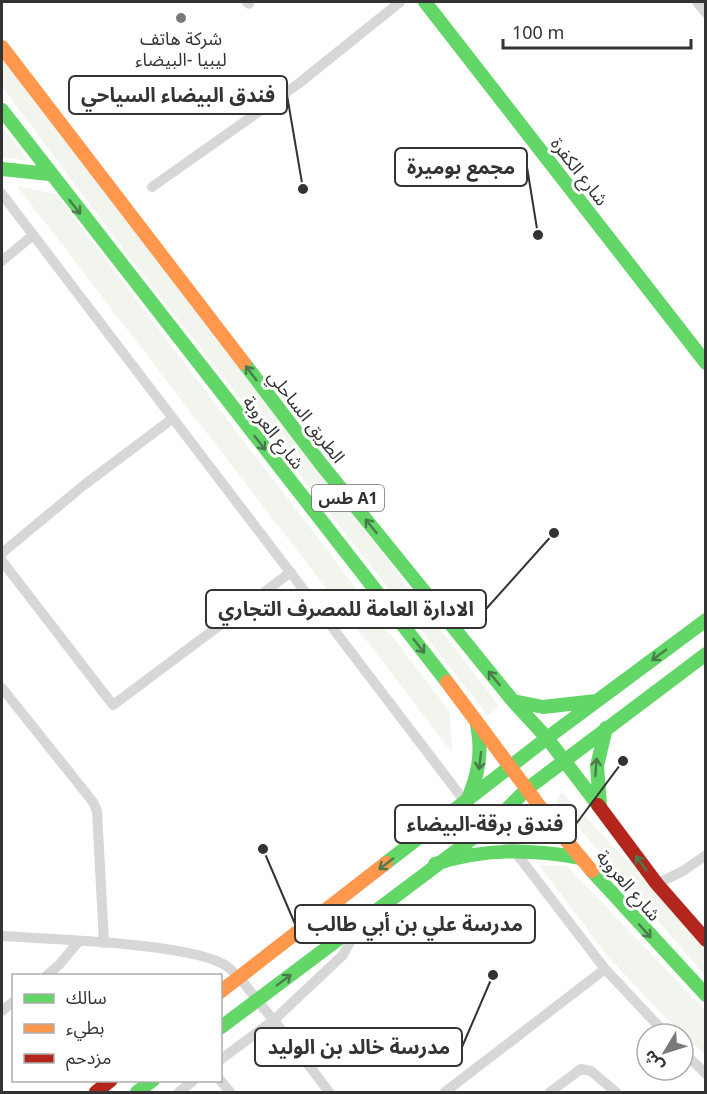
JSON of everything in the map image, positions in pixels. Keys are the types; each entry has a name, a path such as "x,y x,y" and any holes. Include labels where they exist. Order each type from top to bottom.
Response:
{"main road":[{"name":"شارع الكفرة","path":"425,2 705,363"},
{"name":"الطريق الساحلي","path":"2,47 321,464 513,701 547,738 657,885 705,940"},
{"name":"شارع العروبة","path":"2,110 49,174 475,718 581,858 705,995"},
{"path":"2,169 49,174"},
{"path":"222,990 547,738 705,620"},
{"path":"222,1026 435,864 493,823 527,789 705,654"},
{"path":"513,701 543,707 596,701"},
{"path":"466,803 477,779 482,753 475,718"},
{"path":"600,806 595,775 606,728"},
{"path":"435,864 479,852 514,849 581,858"},
{"path":"96,1092 108,1082"},
{"path":"137,1092 150,1082"}],"street":[{"path":"152,187 298,84 400,2"},
{"path":"697,2 705,13"},
{"path":"2,194 466,803"},
{"path":"2,261 33,235"},
{"path":"2,553 84,485 172,419"},
{"path":"2,561 113,705 291,572"},
{"path":"2,688 93,802 97,811 104,943"},
{"path":"493,823 605,969 655,1022"},
{"path":"657,885 683,871 705,855"},
{"path":"222,1059 274,1020 343,955 350,942 350,929"},
{"path":"2,936 104,943 195,954 226,965 239,977 274,1020 329,1092"},
{"path":"47,974 79,941"},
{"path":"445,1092 605,969"},
{"path":"550,1092 581,1069 591,1071 616,1092"},
{"path":"179,1092 192,1082"}],"shaded area":[{"path":"2,57 499,706 488,716 136,266 2,87"},
{"path":"2,126 28,161 2,157"},
{"path":"17,186 56,194 450,712 452,752"},
{"path":"562,792 705,943 705,976 556,801"},
{"path":"539,865 567,866 705,1010 705,1054 695,1045 695,1022 670,1022 608,957"}],"traffic: fast":[{"path":"425,2 706,363"},
{"path":"2,110 447,682"},
{"path":"2,169 49,174"},
{"path":"244,363 321,464 513,701 547,738 598,805"},
{"path":"386,863 547,738 706,620"},
{"path":"222,1026 493,823 527,789 706,654"},
{"path":"513,701 543,707 596,701"},
{"path":"466,803 474,784 478,765 477,725"},
{"path":"600,805 597,766 606,728"},
{"path":"435,864 471,855 508,852 544,853 581,858"},
{"path":"592,871 706,995"},
{"path":"137,1092 150,1082"}],"traffic: slow":[{"path":"2,47 244,363"},
{"path":"447,682 555,827 592,871"},
{"path":"222,990 386,863"}],"traffic: jam":[{"path":"598,805 657,884 706,940"},
{"path":"96,1092 108,1082"}],"place":[{"name":"شركة هاتف ليبيا -البيضاء","path":"181,18"},
{"name":"فندق البيضاء السياحي","path":"303,189"},
{"name":"مجمع بوميرة","path":"538,235"},
{"name":"الادارة العامة للمصرف التجاري","path":"554,533"},
{"name":"فندق برقة-البيضاء","path":"623,761"},
{"name":"مدرسة علي بن أبي طالب","path":"263,849"},
{"name":"مدرسة خالد بن الوليد","path":"493,975"}]}
